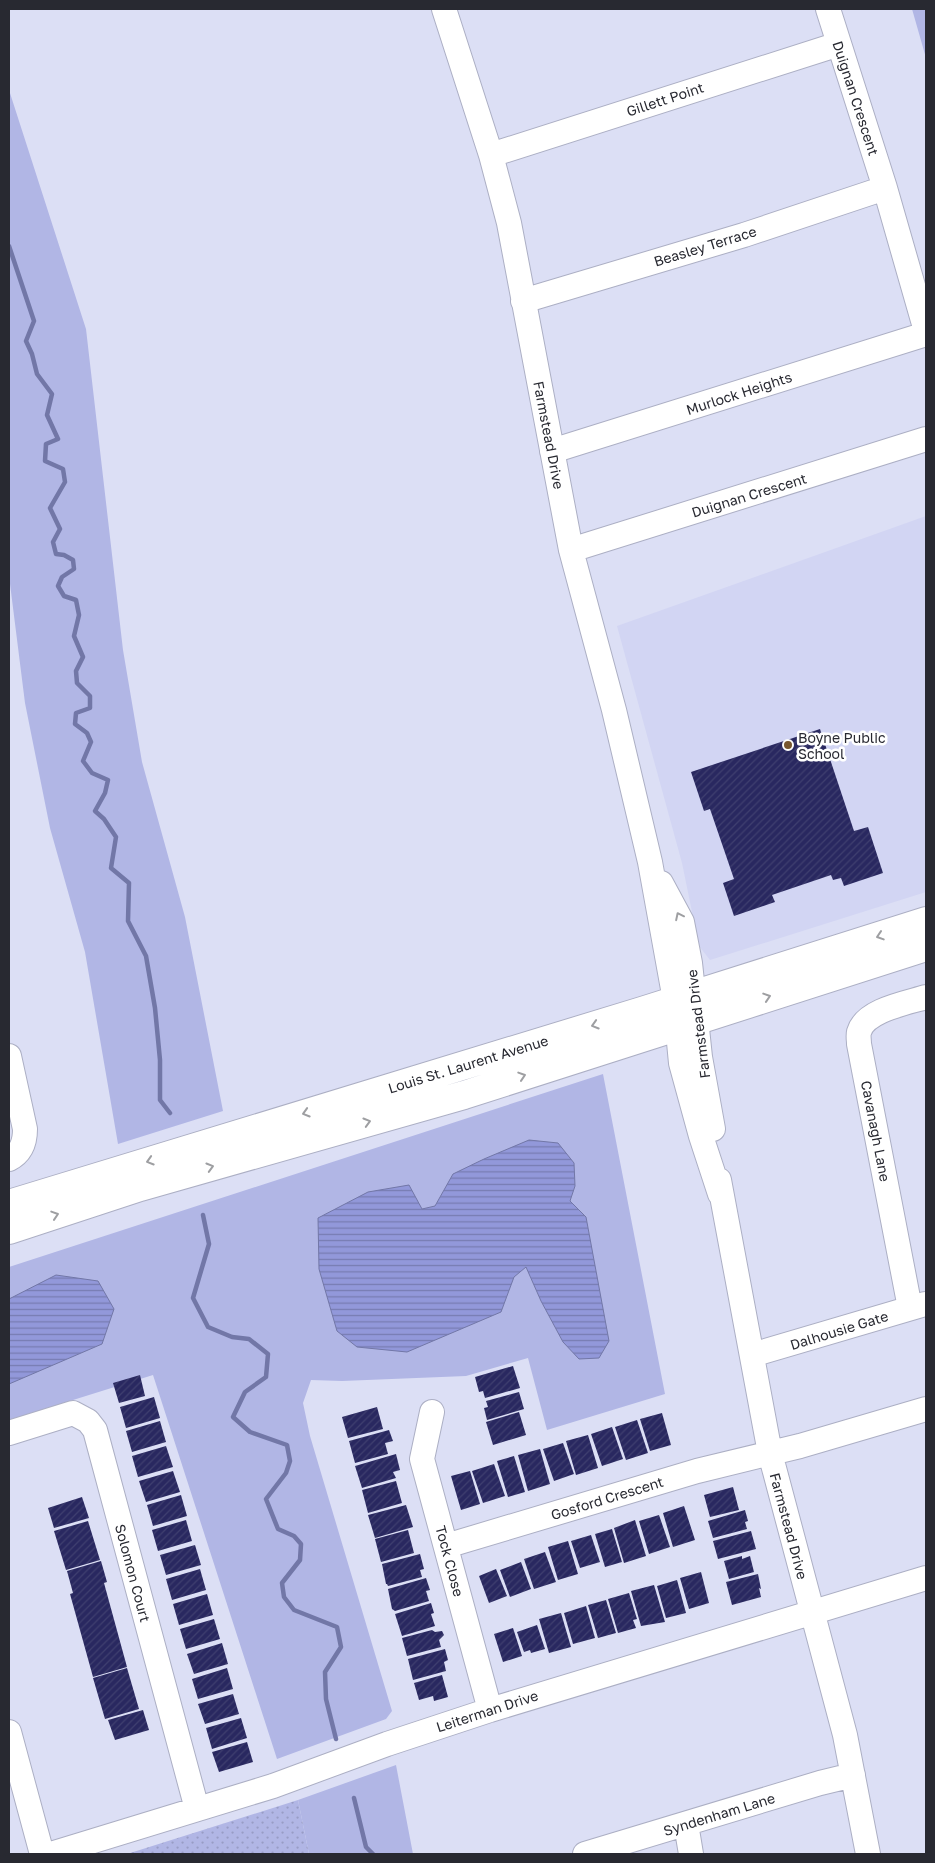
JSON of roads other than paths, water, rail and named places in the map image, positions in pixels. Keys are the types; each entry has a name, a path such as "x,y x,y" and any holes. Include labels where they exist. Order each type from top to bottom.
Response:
{"main road":[{"name":"Louis St. Laurent Avenue","path":"9,1230 140,1187 464,1095 685,1010 926,921"},
{"name":"Louis St. Laurent Avenue","path":"9,1204 685,1010 926,947"}],"street":[{"name":"Duignan Crescent","path":"828,9 885,188 926,332"},
{"name":"Farmstead Drive","path":"447,10 491,154 509,223 571,550 614,710 685,1010 681,1063 701,1136 720,1194 770,1453 845,1735 868,1854"},
{"name":"Gillett Point","path":"491,154 839,44"},
{"name":"Beasley Terrace","path":"523,301 744,235 885,188"},
{"name":"Murlock Heights","path":"552,451 926,332"},
{"name":"Duignan Crescent","path":"571,550 926,439"},
{"name":"Cavanagh Lane","path":"918,1306 859,1044 859,1032 865,1022 876,1013 926,997"},
{"path":"9,1056 25,1130 25,1140 20,1150 9,1159"},
{"name":"Dalhousie Gate","path":"752,1355 918,1306"},
{"path":"770,1453 926,1409"},
{"name":"Tock Close","path":"432,1412 422,1459 490,1710"},
{"name":"Solomon Court","path":"9,1433 73,1413 88,1421 94,1430 197,1809"},
{"name":"Gosford Crescent","path":"446,1546 697,1471 770,1453"},
{"name":"Leiterman Drive","path":"51,1854 273,1786 388,1744 490,1710 926,1578"},
{"path":"9,1732 42,1854"},
{"name":"Syndenham Lane","path":"585,1854 820,1783 853,1775"},
{"path":"686,1824 692,1854"}],"waterway":[{"path":"9,246 34,321 26,341 32,354 37,374 52,394 47,415 58,439 46,444 45,461 63,469 65,482 50,508 60,529 53,542 56,554 64,555 73,560 74,569 62,577 58,586 64,596 76,600 79,615 74,636 83,657 76,671 77,683 90,696 90,708 76,713 75,724 87,733 91,742 83,761 92,773 108,780 105,793 95,811 104,819 116,837 111,868 129,883 128,921 146,956 155,1008 160,1060 160,1100 170,1113"},
{"path":"203,1215 209,1244 193,1298 208,1327 232,1337 249,1339 268,1354 266,1377 245,1392 233,1417 250,1432 287,1445 290,1461 286,1473 266,1499 278,1529 294,1536 301,1544 300,1560 282,1583 284,1597 294,1610 337,1627 341,1647 325,1672 326,1699 336,1739"},
{"path":"354,1798 366,1847 373,1854"}],"place":[{"name":"Boyne Public School","path":"788,745"}]}
